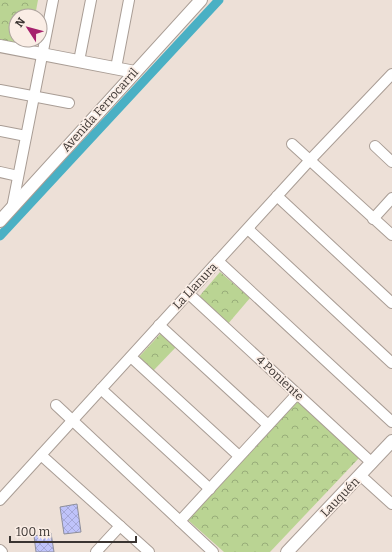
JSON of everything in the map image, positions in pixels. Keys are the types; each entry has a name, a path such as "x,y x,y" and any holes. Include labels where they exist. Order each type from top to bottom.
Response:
{"street":[{"path":"4,214 18,176 53,0"},
{"path":"79,61 91,0"},
{"path":"116,68 129,0"},
{"name":"Avenida Ferrocarril","path":"4,214 200,0"},
{"path":"0,46 135,72"},
{"name":"La Llanura","path":"0,500 310,160 392,74"},
{"path":"0,90 69,103"},
{"path":"0,130 26,136"},
{"path":"292,144 392,235"},
{"path":"375,146 392,162"},
{"path":"0,172 18,176"},
{"path":"277,196 392,303"},
{"path":"373,218 392,198"},
{"path":"248,229 392,363"},
{"path":"218,261 392,422"},
{"name":"4 Poniente","path":"189,294 372,463"},
{"path":"159,325 268,425"},
{"path":"131,357 240,456"},
{"path":"101,389 210,489"},
{"path":"180,521 297,394"},
{"path":"56,405 180,521 206,550"},
{"name":"Lauquén","path":"287,552 392,441"},
{"path":"41,455 149,552"},
{"path":"360,475 392,504"},
{"path":"96,552 120,526"}],"green space":[{"path":"0,0 38,0 36,8 8,8 8,46 0,44"},
{"path":"16,48 29,48 28,51"},
{"path":"220,272 250,298 227,325 197,299"},
{"path":"162,332 177,346 153,371 139,357"},
{"path":"298,401 359,458 270,552 224,552 188,520"}],"building":[{"path":"77,504 81,532 64,534 60,507"},
{"path":"51,533 54,552 36,552 34,536"}],"waterway":[{"path":"0,236 219,0"}]}
